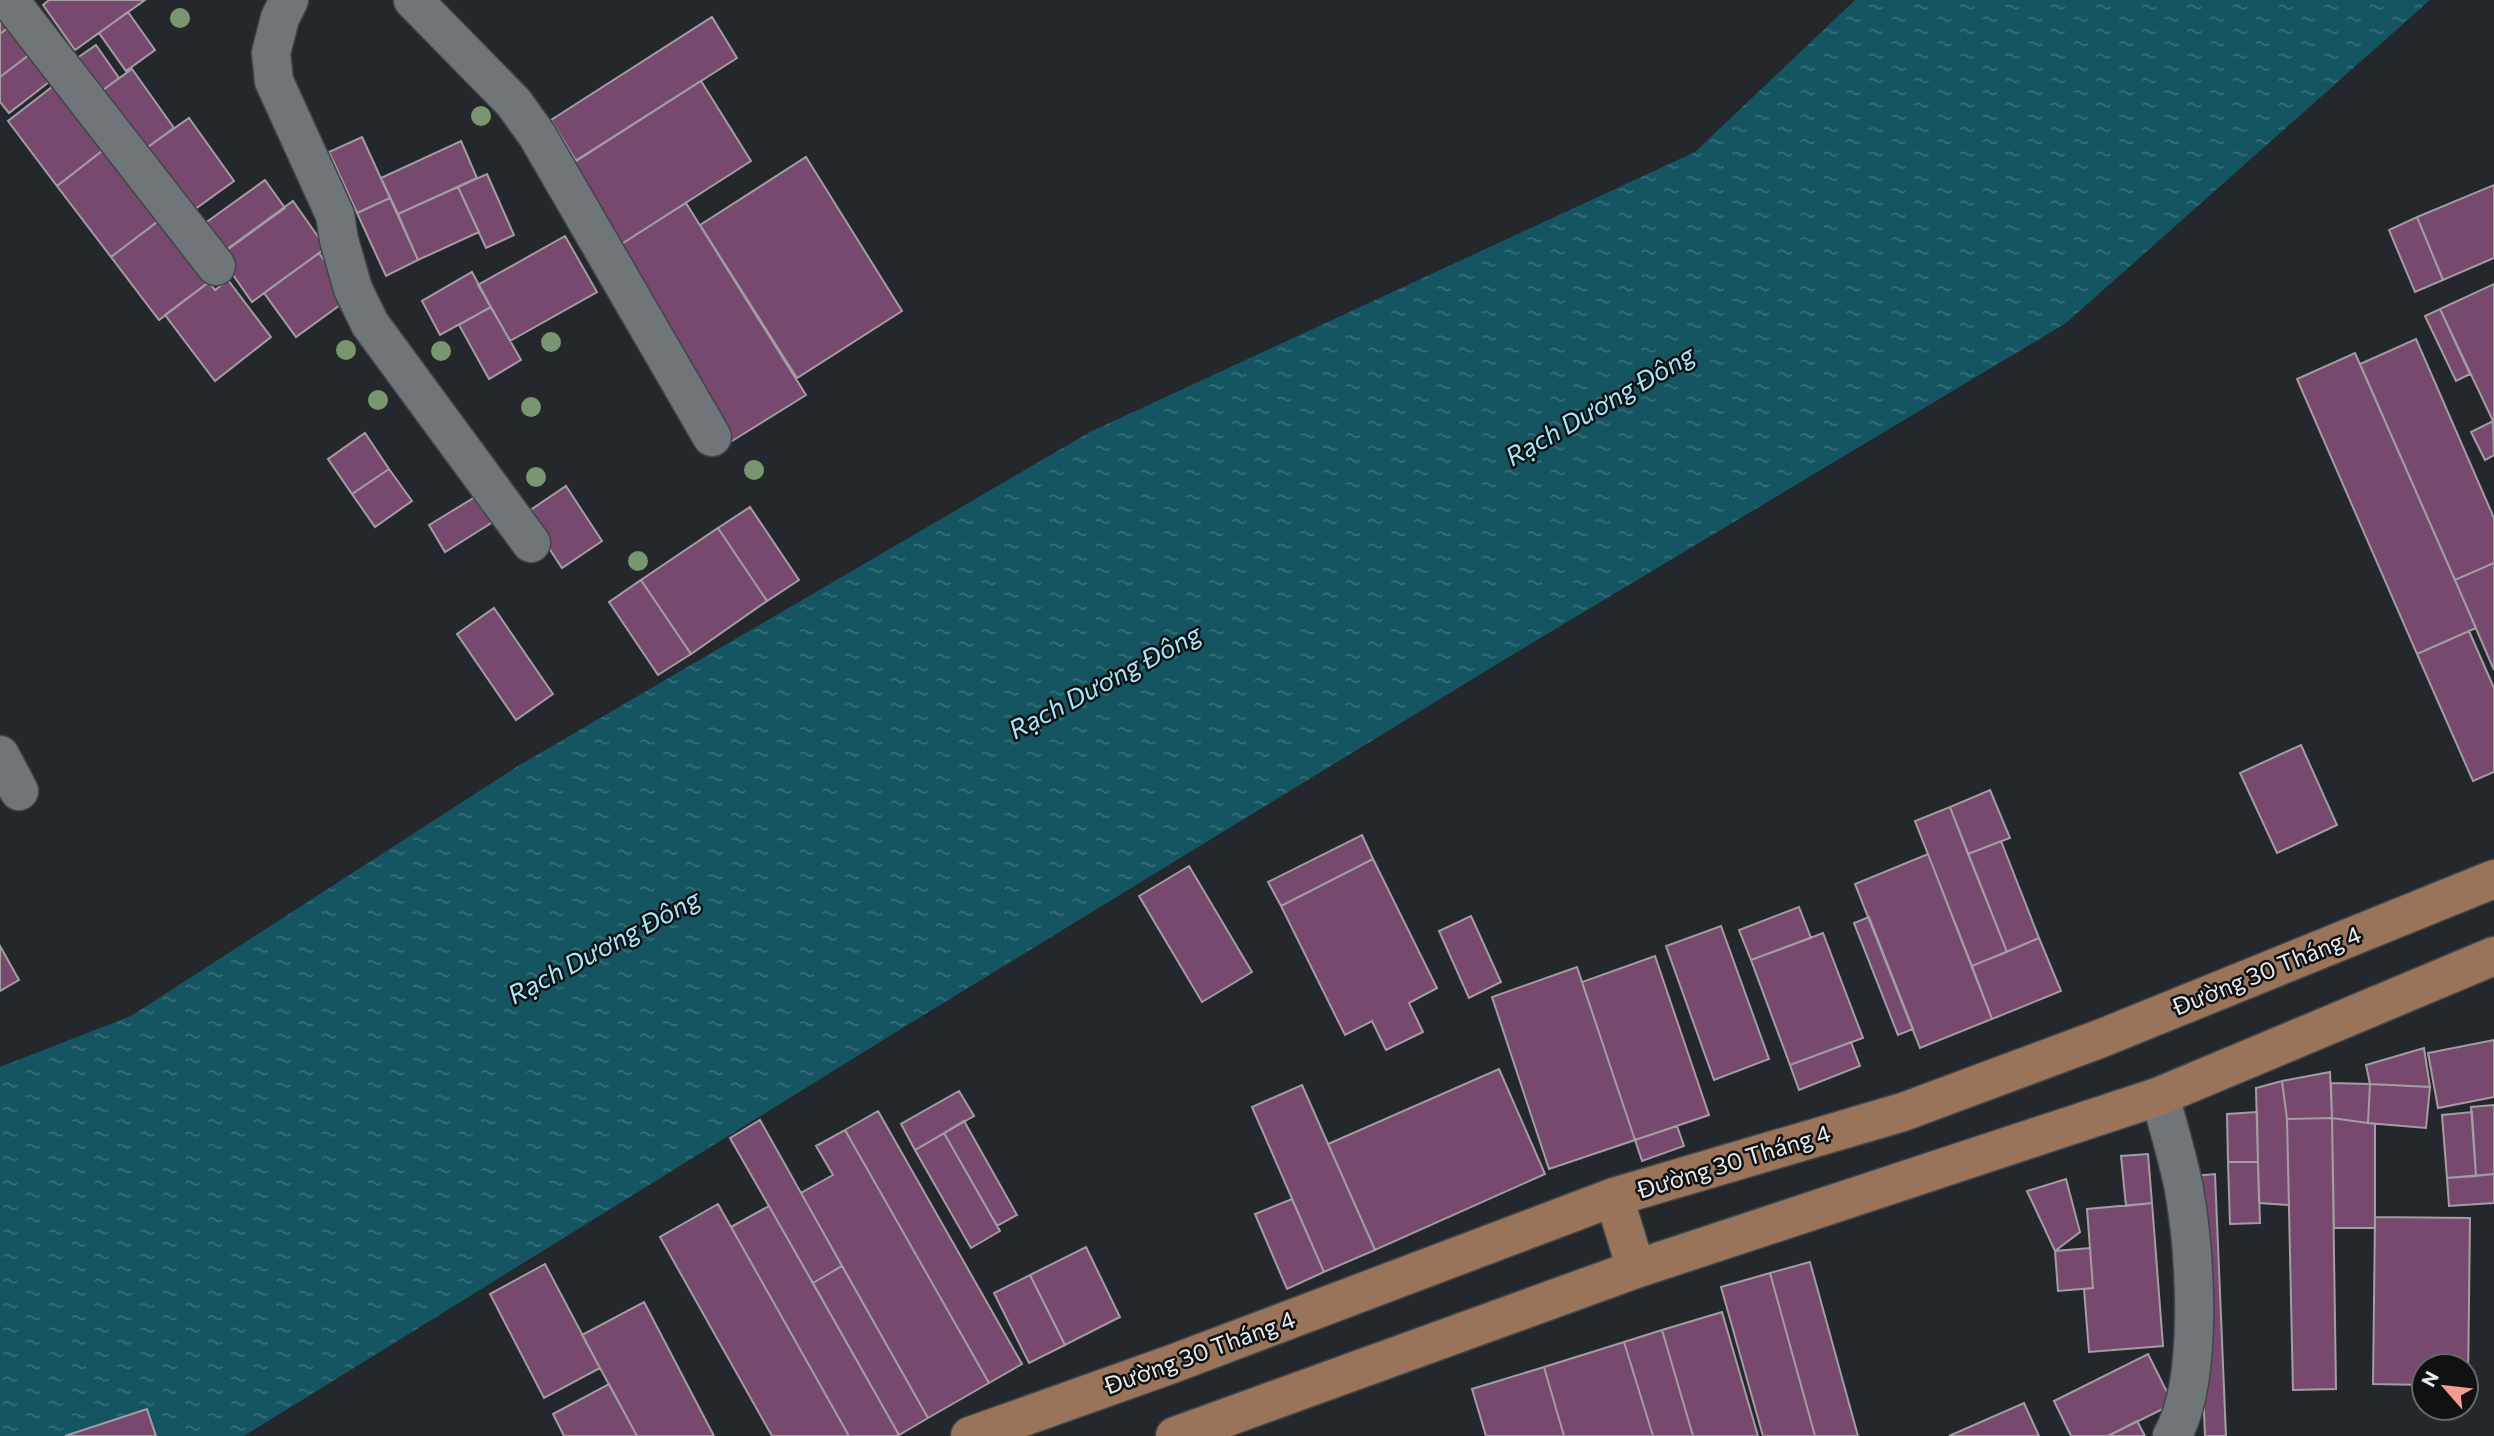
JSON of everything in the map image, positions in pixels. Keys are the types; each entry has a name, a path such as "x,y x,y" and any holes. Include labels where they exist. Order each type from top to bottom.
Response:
{"main road":[{"name":"Đường 30 Tháng 4","path":"970,1436 1171,1364 1614,1197 1903,1112 2102,1038 2494,879"},
{"path":"1175,1436 1636,1269 2160,1096 2494,956"},
{"path":"1614,1197 1636,1269"}],"street":[{"path":"9,0 216,266"},
{"path":"289,0 280,19 271,53 274,81 335,215 353,289 370,324 531,543"},
{"path":"413,0 514,103 537,135 712,437"},
{"path":"0,755 19,791"},
{"path":"2160,1096 2184,1188 2193,1272 2194,1352 2180,1422 2172,1436"}],"water":[{"name":"Rạch Dương Đông","path":"1855,0 2430,0 2066,323 1507,658 244,1436 0,1436 0,1067 131,1016 518,766 1090,432 1695,152"}],"building":[{"path":"0,0 17,21 0,34"},
{"path":"49,0 145,0 75,50 43,5"},
{"path":"128,12 155,50 126,71 99,33"},
{"path":"712,17 737,58 576,161 551,120"},
{"path":"17,21 38,48 0,77 0,34"},
{"path":"96,45 119,78 103,90 76,59"},
{"path":"38,48 58,75 9,113 0,102 0,77"},
{"path":"132,69 174,128 145,149 103,90"},
{"path":"61,80 111,144 57,186 8,121"},
{"path":"701,81 751,161 612,250 561,170"},
{"path":"189,118 234,181 191,212 145,149"},
{"path":"362,137 390,198 357,213 329,152"},
{"path":"461,141 477,178 398,214 381,178"},
{"path":"111,144 165,216 111,257 57,186"},
{"path":"806,157 902,311 797,378 700,225"},
{"path":"487,174 514,235 486,248 458,187"},
{"path":"265,180 285,208 224,252 204,224"},
{"path":"2494,185 2494,258 2443,280 2417,217"},
{"path":"458,187 479,232 418,260 398,214"},
{"path":"390,198 418,260 386,276 357,213"},
{"path":"293,201 326,248 252,302 219,255"},
{"path":"686,203 806,395 732,441 612,250"},
{"path":"165,216 213,279 159,320 111,257"},
{"path":"2417,217 2443,280 2415,292 2389,230"},
{"path":"565,236 597,292 510,341 478,285"},
{"path":"319,253 351,297 296,337 264,293"},
{"path":"472,272 491,307 440,335 422,301"},
{"path":"228,280 271,337 215,381 165,315 209,282 215,290"},
{"path":"2494,284 2494,423 2440,309"},
{"path":"491,307 521,360 489,379 459,325"},
{"path":"2440,309 2470,374 2456,381 2425,316"},
{"path":"2416,339 2494,518 2494,563 2455,580 2360,364"},
{"path":"2355,353 2476,628 2417,654 2297,379"},
{"path":"2493,421 2494,455 2485,460 2471,432"},
{"path":"365,433 389,469 352,494 328,459"},
{"path":"389,469 412,501 375,527 352,494"},
{"path":"566,486 602,541 562,568 526,513"},
{"path":"480,494 496,520 445,552 429,525"},
{"path":"750,507 799,580 767,601 718,528"},
{"path":"718,528 767,601 691,654 641,580"},
{"path":"2494,563 2494,670 2455,580"},
{"path":"641,580 691,654 658,675 609,602"},
{"path":"494,608 553,694 516,720 457,634"},
{"path":"2469,631 2494,688 2494,772 2473,781 2417,654"},
{"path":"2301,745 2337,825 2277,853 2240,773"},
{"path":"1990,790 2010,838 1968,854 1950,807"},
{"path":"1950,807 2007,952 1972,966 1915,821"},
{"path":"1362,835 1373,859 1281,906 1268,882"},
{"path":"2001,841 2039,938 2007,952 1968,854"},
{"path":"1928,854 1992,1019 1920,1048 1855,884"},
{"path":"1373,859 1437,988 1409,1003 1423,1032 1386,1050 1372,1021 1345,1035 1281,906"},
{"path":"1189,866 1252,972 1202,1002 1139,896"},
{"path":"1799,907 1811,938 1751,960 1739,930"},
{"path":"1471,916 1501,982 1469,998 1439,931"},
{"path":"1869,917 1913,1029 1898,1035 1854,923"},
{"path":"1721,926 1769,1059 1714,1080 1666,946"},
{"path":"1823,933 1863,1038 1790,1065 1751,960"},
{"path":"2039,938 2061,991 1992,1019 1972,966"},
{"path":"0,946 19,980 0,991"},
{"path":"1655,956 1709,1115 1635,1140 1582,982"},
{"path":"1577,967 1635,1140 1549,1169 1492,997"},
{"path":"2494,1040 2494,1097 2438,1108 2428,1053"},
{"path":"1851,1042 1860,1066 1799,1090 1790,1065"},
{"path":"2424,1048 2430,1087 2370,1084 2366,1065"},
{"path":"1499,1069 1545,1174 1375,1250 1328,1144"},
{"path":"2330,1072 2332,1118 2287,1119 2282,1081"},
{"path":"2282,1081 2287,1119 2289,1205 2259,1203 2256,1088"},
{"path":"2331,1083 2370,1084 2368,1123 2332,1118"},
{"path":"2370,1084 2430,1087 2426,1128 2368,1123"},
{"path":"1302,1085 1375,1250 1324,1272 1252,1107"},
{"path":"959,1091 974,1116 915,1150 901,1124"},
{"path":"2494,1105 2494,1174 2476,1176 2471,1107"},
{"path":"878,1111 1022,1364 989,1383 845,1130"},
{"path":"2257,1112 2258,1162 2228,1162 2227,1114"},
{"path":"2472,1112 2476,1176 2447,1178 2442,1115"},
{"path":"2332,1118 2336,1389 2293,1390 2287,1119"},
{"path":"2332,1118 2375,1124 2375,1228 2334,1228"},
{"path":"760,1120 842,1266 813,1283 730,1138"},
{"path":"964,1121 1017,1215 997,1226 944,1133"},
{"path":"1677,1126 1684,1146 1642,1161 1635,1140"},
{"path":"845,1130 989,1383 928,1418 801,1193 833,1175 816,1146"},
{"path":"944,1133 1000,1231 971,1248 915,1150"},
{"path":"2148,1154 2152,1203 2126,1206 2121,1156"},
{"path":"2228,1162 2258,1162 2260,1223 2230,1224"},
{"path":"2215,1174 2226,1436 2205,1436 2194,1176"},
{"path":"2494,1174 2494,1203 2449,1206 2447,1178"},
{"path":"2066,1179 2080,1232 2055,1251 2027,1191"},
{"path":"1292,1199 1324,1272 1287,1289 1255,1214"},
{"path":"2152,1203 2163,1346 2089,1352 2084,1289 2093,1288 2087,1209"},
{"path":"718,1204 849,1436 772,1436 660,1237"},
{"path":"769,1206 899,1435 849,1436 731,1227"},
{"path":"2375,1217 2470,1218 2468,1352 2410,1352 2410,1385 2373,1384"},
{"path":"1086,1247 1120,1317 1065,1345 1030,1275"},
{"path":"2090,1248 2093,1288 2058,1291 2055,1251"},
{"path":"1810,1262 1858,1436 1815,1436 1770,1273"},
{"path":"545,1264 600,1368 544,1398 490,1294"},
{"path":"842,1266 928,1418 899,1435 813,1283"},
{"path":"1770,1273 1815,1436 1763,1436 1721,1287"},
{"path":"1030,1275 1065,1345 1029,1363 994,1293"},
{"path":"644,1302 714,1436 637,1436 582,1335"},
{"path":"1722,1312 1758,1436 1693,1436 1662,1330"},
{"path":"1662,1330 1693,1436 1653,1436 1624,1342"},
{"path":"1624,1342 1653,1436 1564,1436 1544,1367"},
{"path":"2148,1354 2173,1404 2108,1436 2071,1436 2054,1401"},
{"path":"1544,1367 1564,1436 1486,1436 1472,1389"},
{"path":"609,1384 637,1436 564,1436 553,1414"},
{"path":"2024,1403 2039,1436 1949,1436"},
{"path":"147,1409 156,1436 65,1436"},
{"path":"2137,1421 2145,1436 2108,1436"}]}
